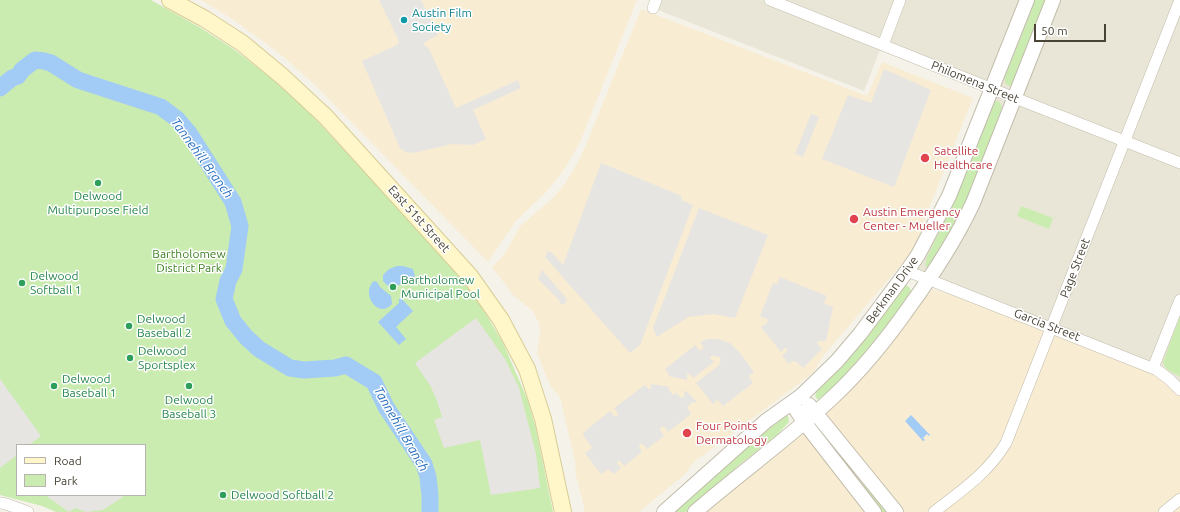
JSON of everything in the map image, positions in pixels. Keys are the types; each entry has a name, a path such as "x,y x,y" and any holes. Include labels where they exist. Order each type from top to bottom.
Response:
{"main road":[{"name":"East 51st Street","path":"170,0 205,19 242,44 283,77 326,117 470,276 501,320 527,369 543,419 563,512"}],"street":[{"path":"882,45 900,0"},
{"name":"Berkman Drive","path":"664,512 747,436 797,400 837,361 860,334 907,271 925,242 949,196 1027,0"},
{"name":"Berkman Drive","path":"695,512 832,398 870,359 889,336 929,280 968,212 1053,0"},
{"name":"Page Street","path":"934,512 981,475 999,455 1006,443 1180,0"},
{"name":"Philomena Street","path":"776,1 992,89 1180,162"},
{"name":"Garcia Street","path":"907,271 1153,368 1162,372 1180,390"},
{"path":"1153,368 1180,300"},
{"path":"797,400 815,412 896,512"},
{"path":"797,400 804,422 874,512"},
{"path":"1164,512 1180,499"},
{"path":"0,503 28,512"}],"shaded area":[{"path":"201,0 637,0 580,142 564,170 546,192 516,221 488,262 315,85 280,54 234,20"},
{"path":"379,0 421,0 438,35 423,43 429,49 456,108 518,80 521,88 473,110 486,139 473,145 452,144 413,153 406,152 400,148 362,61 397,45 399,41"},
{"path":"656,0 1180,0 1180,389 909,270 992,90 882,45 864,91 653,8"},
{"path":"641,9 867,96 882,62 973,98 922,226 918,243 823,356 813,373 694,462 684,475 639,512 585,512 560,397 552,388 547,379 537,352 540,333 539,323 533,311 514,296 492,267 504,255 521,225 553,198 566,182 576,166 586,145"},
{"path":"884,69 931,90 894,187 822,159 848,95 871,103"},
{"path":"811,114 819,117 803,157 795,154"},
{"path":"601,163 682,196 681,200 693,205 640,345 630,353 545,257 548,251 551,252 563,265"},
{"path":"699,208 768,235 735,318 713,314 688,317 657,337 653,328"},
{"path":"542,270 567,299 564,305 559,303 560,301 538,279"},
{"path":"780,277 827,296 824,303 833,307 826,341 818,341 817,343 822,349 803,368 797,362 792,361 789,364 782,356 787,351 787,348 781,352 761,327 768,321 760,316 773,283 777,284"},
{"path":"933,289 1051,327 1157,370 1180,390 1180,512 696,512 761,457 889,336"},
{"path":"476,318 505,359 519,388 536,454 540,488 491,495 480,440 444,448 434,420 442,417 437,401 431,387 415,363"},
{"path":"707,339 718,339 730,343 740,353 754,372 749,376 753,383 723,406 718,400 713,404 696,383 719,365 721,360 719,357 711,356 710,358 714,362 693,378 690,374 687,374 687,380 668,376 669,374 665,369 695,345 699,350 703,349 700,342"},
{"path":"0,379 41,436 30,444 16,444 16,456 0,468"},
{"path":"651,384 670,387 668,389 673,395 676,393 681,398 684,396 685,390 697,402 693,402 687,407 691,414 668,432 665,427 661,427 660,430 664,436 647,449 643,444 640,444 639,447 642,452 624,466 620,461 618,461 617,463 621,468 614,474 608,469 601,474 585,453 592,447 584,437 583,433 610,411 614,416 617,416 618,413 614,408 645,385 651,389"},
{"path":"46,496 123,497 103,510 86,512 75,508 69,512"}],"green space":[{"name":"Bartholomew District Park","path":"0,0 151,0 199,27 232,48 270,77 305,108 400,210 449,265 478,301 503,343 528,401 536,429 553,512 56,512 42,506 0,495"},
{"path":"1033,0 1048,0 1013,86 1009,86 1005,83 1005,77 1031,12"},
{"path":"994,101 998,101 1001,104 1002,110 962,215 928,268 925,265 927,257 955,201"},
{"path":"1021,206 1053,218 1049,229 1017,216"},
{"path":"906,285 911,291 873,348 822,400 817,399 815,396 817,391 851,355"},
{"path":"1180,316 1180,377 1167,369 1163,362"},
{"path":"784,415 788,416 789,422 777,435 739,465 707,495 686,512 674,512 749,442"},
{"path":"820,431 860,481 889,512 881,512 820,434"}],"water":[{"path":"397,266 413,269 415,277 411,282 389,287 383,281 383,275 389,269"},
{"path":"374,281 377,282 380,287 391,296 392,304 387,308 381,309 372,303 369,292 370,286"},
{"path":"401,298 413,311 396,327 406,339 399,345 378,322 399,303 399,299"},
{"path":"911,415 930,435 929,436 927,434 923,438 925,440 923,441 905,421"}],"waterway":[{"name":"Tannehill Branch","path":"0,88 12,78 18,76 22,70 35,60 44,61 51,63 78,80 161,107 177,119 189,133 233,202 240,226 234,269 228,281 224,299 233,321 246,337 259,349 290,368 304,370 335,368 346,365 374,382 386,407 424,464 428,477 430,512"}],"place":[{"name":"Austin Film Society","path":"404,20"},
{"name":"Satellite Healthcare","path":"925,158"},
{"name":"Delwood Multipurpose Field","path":"98,183"},
{"name":"Austin Emergency Center - Mueller","path":"854,219"},
{"name":"Delwood Softball 1","path":"22,283"},
{"name":"Bartholomew Municipal Pool","path":"393,287"},
{"name":"Delwood Baseball 2","path":"129,326"},
{"name":"Delwood Sportsplex","path":"130,358"},
{"name":"Delwood Baseball 1","path":"54,386"},
{"name":"Delwood Baseball 3","path":"189,386"},
{"name":"Four Points Dermatology","path":"687,433"},
{"name":"Delwood Softball 2","path":"223,495"}]}
